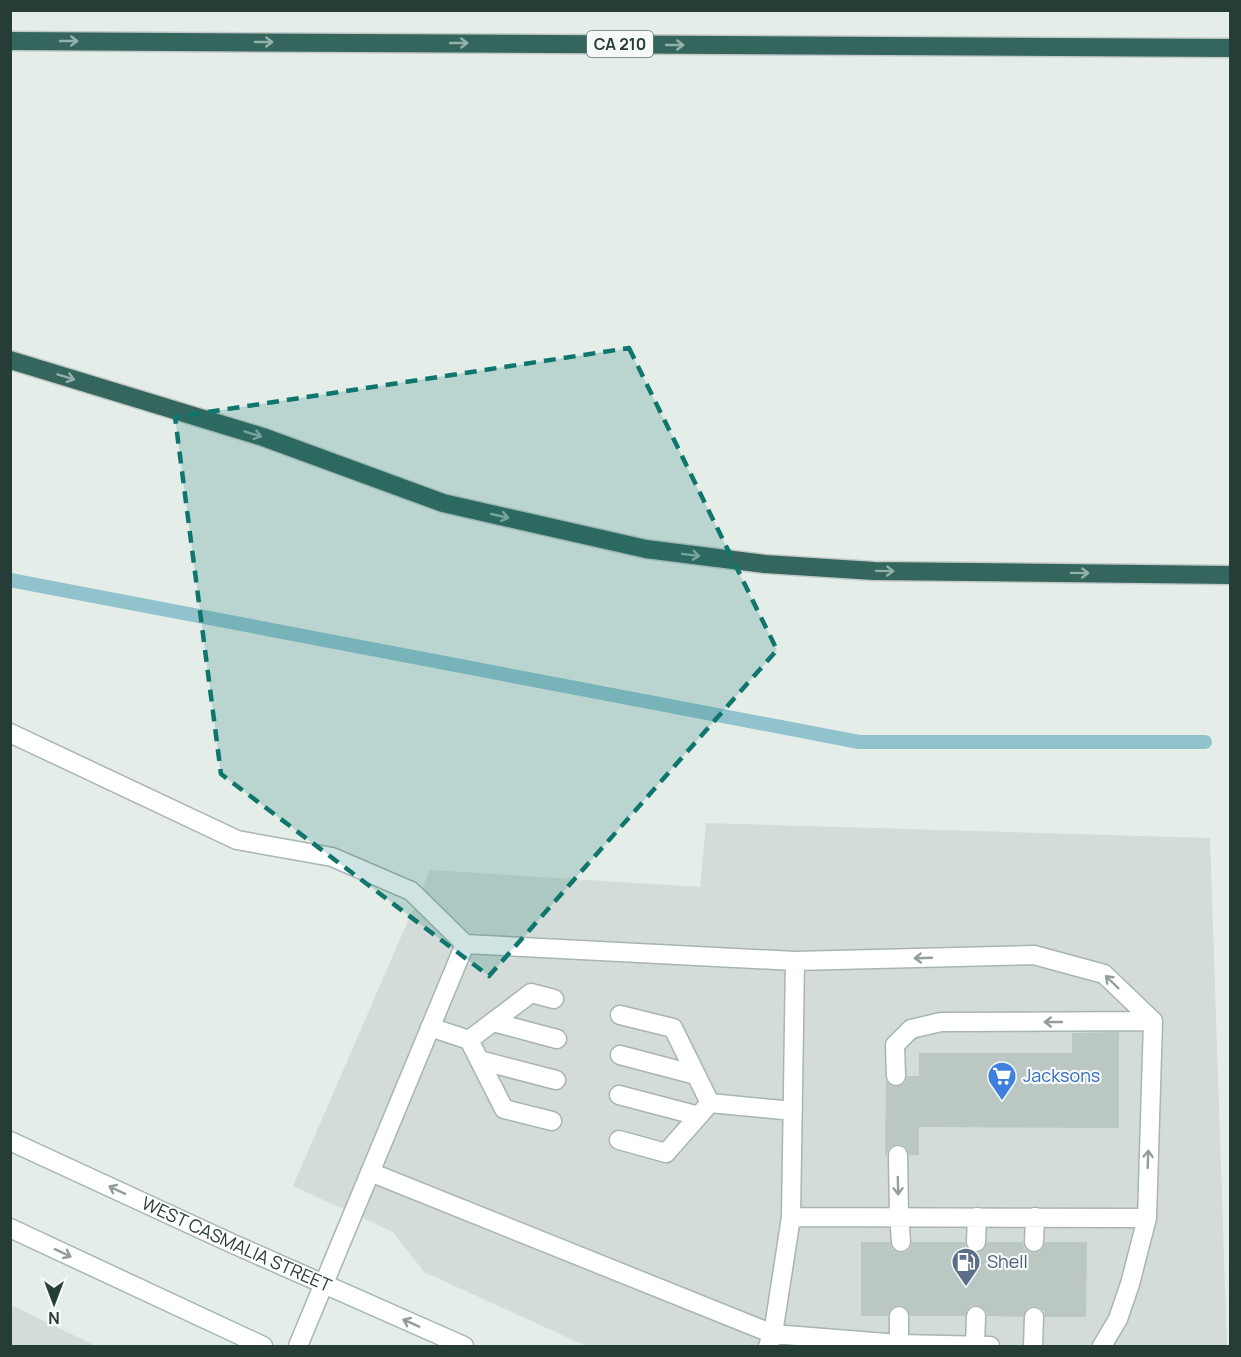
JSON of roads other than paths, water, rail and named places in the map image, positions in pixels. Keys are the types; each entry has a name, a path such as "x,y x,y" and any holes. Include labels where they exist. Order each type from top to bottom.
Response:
{"highway":[{"name":"CA 210","path":"10,41 1230,48"},
{"path":"10,360 262,437 443,503 646,549 765,564 874,571 1230,575"}],"street":[{"path":"10,733 237,840 332,857 411,891 465,944 795,962 1034,955 1104,974 1153,1021 1147,1218 1130,1284 1118,1319 1102,1347"},
{"path":"298,1347 465,944"},
{"path":"771,1341 791,1217 795,962"},
{"path":"469,1040 531,993 554,999"},
{"path":"620,1015 673,1028 696,1075 705,1109"},
{"path":"896,1076 895,1045 910,1029 941,1022 1153,1021"},
{"path":"493,1022 557,1039"},
{"path":"430,1027 469,1040 504,1109 552,1121"},
{"path":"620,1055 696,1075"},
{"path":"479,1060 556,1080"},
{"path":"619,1095 705,1109 793,1111"},
{"path":"619,1140 666,1153 705,1109"},
{"name":"WEST CASMALIA STREET","path":"10,1141 464,1347"},
{"path":"898,1155 901,1242"},
{"path":"370,1172 771,1341 990,1347"},
{"path":"791,1217 1147,1218"},
{"path":"976,1242 977,1217"},
{"path":"1034,1242 1035,1217"},
{"path":"10,1228 263,1347"},
{"path":"899,1316 899,1344"},
{"path":"975,1346 976,1316"},
{"path":"1033,1347 1034,1317"}],"waterway":[{"path":"10,580 859,742 1205,742"}],"place":[{"name":"Jacksons","path":"1002,1102"},
{"name":"Shell","path":"966,1288"}]}
